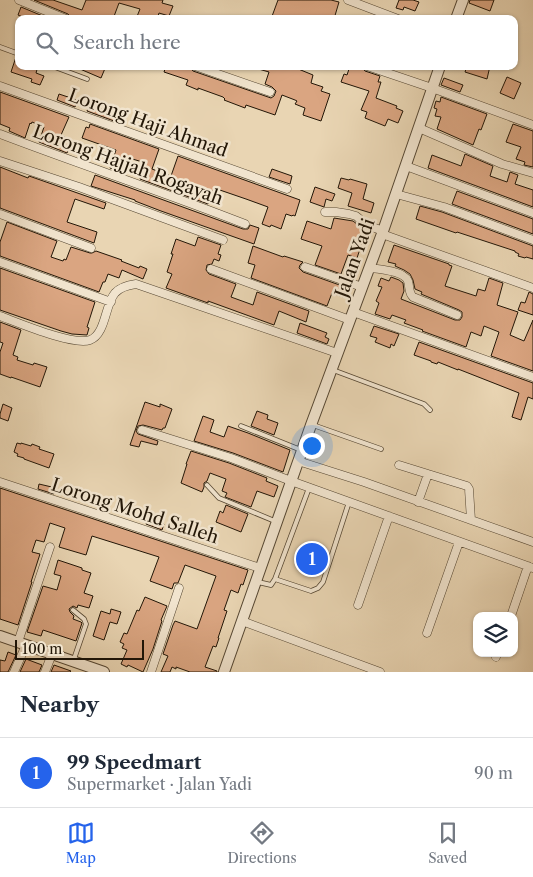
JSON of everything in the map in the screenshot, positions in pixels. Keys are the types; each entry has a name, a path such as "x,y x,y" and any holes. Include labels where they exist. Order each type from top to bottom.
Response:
{"street":[{"path":"19,0 56,15"},
{"path":"348,0 387,15"},
{"path":"457,15 463,0"},
{"path":"206,70 270,92"},
{"path":"379,70 533,124"},
{"name":"Jalan Yadi","path":"224,672 310,425 383,233 439,70"},
{"name":"Lorong Haji Ahmad","path":"0,86 287,189"},
{"path":"418,128 502,164 533,173"},
{"name":"Lorong Hajjah Rogayah","path":"0,134 188,201 245,224"},
{"path":"0,161 79,187 223,240"},
{"path":"406,166 533,213"},
{"path":"396,194 444,207 533,240"},
{"path":"325,212 356,216 367,225 383,233 533,288"},
{"path":"0,214 91,248"},
{"path":"0,262 111,302"},
{"path":"306,267 362,287"},
{"path":"369,268 403,275 407,279 409,293 413,297 457,315"},
{"path":"211,269 533,377"},
{"path":"0,316 66,339 90,340 98,334 115,293 123,287 136,284 337,353"},
{"path":"142,430 231,458 530,567 513,612"},
{"path":"300,456 418,502 533,542"},
{"path":"399,465 467,486 469,489 471,520"},
{"path":"418,502 428,474"},
{"name":"Lorong Mohd Salleh","path":"0,482 260,568"},
{"path":"358,605 389,516"},
{"path":"427,634 459,542"},
{"path":"14,672 50,547"},
{"path":"151,672 179,588"},
{"path":"242,621 380,672"},
{"path":"0,636 98,671"},
{"path":"45,672 52,654"}],"lane":[{"path":"0,47 15,53"},
{"path":"63,70 87,79"},
{"path":"331,369 424,404 430,410"},
{"path":"310,425 382,449"},
{"path":"241,426 300,456"},
{"path":"206,485 219,498 277,522"},
{"path":"256,581 271,584 275,579 309,488"},
{"path":"275,579 311,591 318,588 324,582 349,502"},
{"path":"73,610 84,619 86,624 74,662"}],"building":[{"path":"34,0 53,0 82,10 86,0 163,0 162,3 173,6 169,15 159,13 158,15 138,15 140,9 119,3 114,15 68,14"},
{"path":"278,0 331,0 339,2 335,15 272,15"},
{"path":"399,0 419,2 415,11 404,7 403,10 396,8"},
{"path":"470,0 494,0 490,11 469,3"},
{"path":"21,7 40,15 18,15"},
{"path":"15,60 15,70 37,70 36,73 44,76 40,85 31,82 32,79 11,72"},
{"path":"82,70 104,70 101,78"},
{"path":"165,70 192,70 271,98 276,91 265,84 269,72 262,70 301,70 313,75 311,83 323,87 321,91 330,94 321,121 303,115 305,108 295,104 297,101 282,95 275,115 246,105 245,108 224,100 223,97 198,88 198,90 186,85 188,80 164,72"},
{"path":"349,70 364,70 380,76 378,82 381,82 376,98 397,106 396,108 403,111 398,123 388,119 385,126 365,118 367,112 361,110 369,91 341,82 344,74 347,75"},
{"path":"466,70 489,70 487,79 465,72"},
{"path":"507,77 521,83 514,99 500,93"},
{"path":"444,78 463,85 460,92 441,85"},
{"path":"0,92 69,117 61,135 65,137 64,140 71,143 67,153 39,142 44,127 32,122 30,123 25,138 9,131 10,128 0,124"},
{"path":"59,94 77,100 75,107 57,100"},
{"path":"441,97 487,114 473,145 437,129 441,117 435,116 437,109 434,108 436,101 440,102"},
{"path":"89,105 124,118 122,124 87,111"},
{"path":"90,124 159,149 152,169 165,174 171,176 178,156 300,200 295,216 286,214 281,229 271,225 270,227 262,224 268,207 214,188 208,204 140,179 146,163 129,158 124,173 110,168 116,150 82,138 86,127 89,128"},
{"path":"513,124 533,131 533,167 524,165 525,162 516,159 521,147 506,142"},
{"path":"465,154 493,166 490,176 507,182 510,172 518,175 515,184 533,190 533,207 428,168 432,155 461,166"},
{"path":"0,167 106,203 104,209 75,199 67,222 97,232 94,243 0,208"},
{"path":"272,169 292,176 290,184 269,177"},
{"path":"95,175 243,229 248,229 250,225 259,228 254,244 135,200 91,186"},
{"path":"341,178 367,184 363,199 374,203 371,213 348,206 352,193 338,188"},
{"path":"315,187 335,194 332,201 326,199 324,207 310,202"},
{"path":"457,191 533,219 533,234 452,204"},
{"path":"420,206 442,212 533,246 533,259 518,256 519,254 515,251 416,219"},
{"path":"334,218 353,221 366,231 357,258 348,255 341,274 315,265 322,246 301,239 307,221 331,229"},
{"path":"7,222 57,241 51,257 63,261 64,259 66,260 71,247 90,253 96,251 139,268 140,266 147,269 143,279 122,270 119,278 108,274 99,292 0,256 0,242"},
{"path":"198,237 221,245 218,254 221,255 219,261 214,259 212,264 207,265 206,270 209,274 236,284 231,297 253,305 257,292 309,311 306,322 279,311 274,325 166,288 172,274 167,272 176,239 195,246"},
{"path":"394,245 452,266 445,286 476,296 478,289 485,291 489,278 503,283 497,305 518,312 510,335 524,341 533,320 533,371 491,356 499,332 484,326 481,336 471,332 466,347 404,323 406,320 392,315 390,319 375,314 379,303 376,301 382,287 378,286 381,278 389,281 391,277 403,283 404,291 401,299 455,320 460,320 462,317 462,312 459,310 421,294 422,292 415,289 410,274 395,266 396,264 388,262"},
{"path":"253,246 303,262 299,268 303,272 348,288 347,290 345,289 343,297 332,293 327,306 251,278 255,265 248,263"},
{"path":"0,268 95,302 87,327 89,328 87,335 61,331 0,310"},
{"path":"529,292 533,294 533,315 518,310 521,302 525,303"},
{"path":"0,322 21,330 13,355 18,357 17,360 47,367 40,387 0,374 0,352 3,343 0,342"},
{"path":"300,323 327,333 325,337 329,339 327,344 297,333"},
{"path":"374,326 399,334 394,346 391,344 390,348 375,342 377,338 370,336"},
{"path":"419,342 533,383 533,399 528,397 521,420 512,417 519,393 458,369 438,362 437,364 414,355"},
{"path":"145,402 160,407 160,404 172,409 165,428 162,430 143,425 138,426 136,431 138,434 158,441 157,445 141,441 139,447 130,445"},
{"path":"3,404 12,408 8,421 0,418"},
{"path":"257,411 268,415 267,419 278,423 274,435 251,426"},
{"path":"203,416 214,420 210,432 224,437 228,426 290,450 283,472 194,441"},
{"path":"17,443 31,446 32,444 40,447 39,449 54,454 49,468 17,456 18,454 14,452"},
{"path":"191,451 267,478 266,481 278,486 274,497 257,491 251,507 225,497 227,493 222,491 226,479 210,473 207,481 204,483 202,492 181,483"},
{"path":"39,484 56,488 54,494 38,489"},
{"path":"0,488 248,570 238,593 231,590 224,610 227,611 216,647 213,646 205,667 217,672 190,672 172,667 170,672 161,672 168,656 163,654 175,621 197,629 216,576 185,565 178,583 174,583 172,589 150,581 159,557 92,536 86,555 59,547 65,528 50,523 44,542 36,540 32,552 40,554 18,625 0,619"},
{"path":"226,505 248,514 241,532 216,522 220,511 223,513"},
{"path":"148,519 164,524 162,530 146,524"},
{"path":"58,560 91,573 84,593 93,596 89,608 78,605 77,608 73,606 69,609 74,616 73,619 82,623 76,641 43,630 41,636 27,632 43,586 57,590 61,576 54,574"},
{"path":"145,597 167,606 153,649 143,672 121,664 127,650 122,648 124,644 120,642 124,633 127,634 137,610 139,611"},
{"path":"111,609 121,612 117,624 110,622 104,640 93,636 101,611 110,614"},
{"path":"8,652 16,655 8,672 0,672 0,660 5,661"},
{"path":"26,659 42,665 39,672 20,672"},
{"path":"54,665 71,671 51,672"}],"place":[{"name":"99 Speedmart","path":"312,559"}]}
